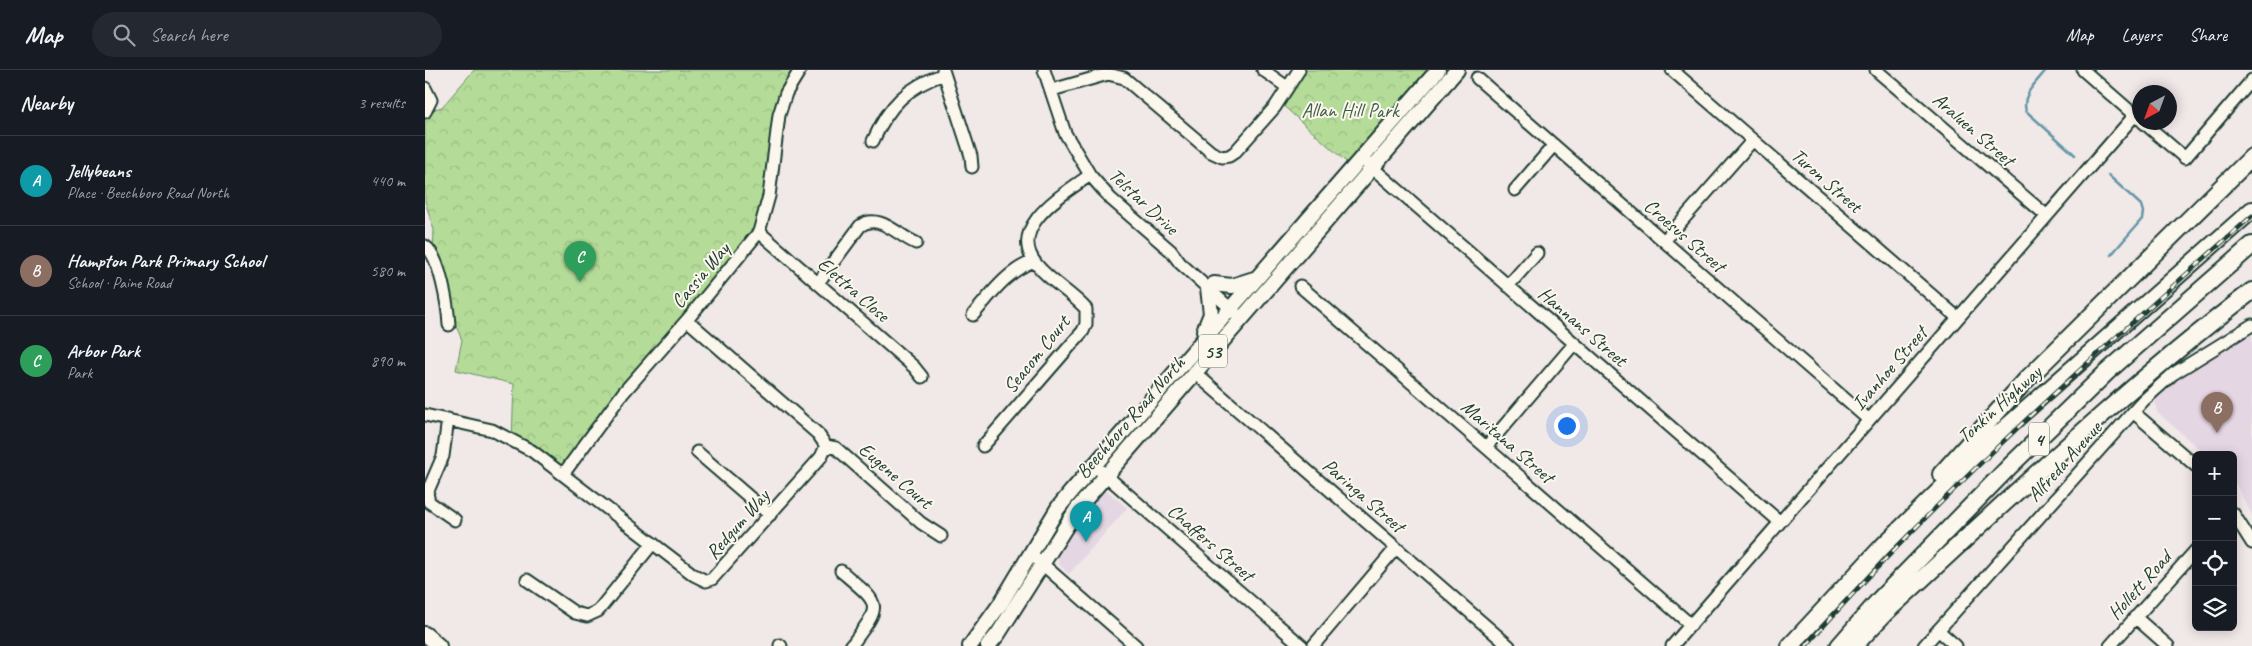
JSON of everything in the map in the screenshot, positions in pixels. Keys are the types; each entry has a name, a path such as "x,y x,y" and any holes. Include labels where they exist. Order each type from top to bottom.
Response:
{"highway":[{"path":"1849,582 1910,508 2027,379 2252,157"},
{"name":"Tonkin Highway","path":"1790,646 1922,506 2011,421 2252,210"},
{"name":"4","path":"1839,646 1880,600 2010,466 2107,372 2252,245"},
{"path":"1855,646 1885,613 2143,376 2252,291"}],"main road":[{"name":"Beechboro Road North","path":"988,646 1043,565 1077,509 1244,315 1367,163 1438,70"},
{"name":"Beechboro Road North","path":"970,646 1031,555 1058,508 1257,277 1457,70"},
{"path":"1194,349 1211,314 1211,286 1232,286 1257,277"},
{"path":"425,634 439,646"}],"street":[{"name":"Cassia Way","path":"564,473 623,393 687,320 759,232 769,196 779,115 791,84 800,70"},
{"name":"Telstar Drive","path":"1045,70 1065,133 1090,175 1111,199 1171,251 1180,263 1211,286 1244,315"},
{"path":"1263,70 1287,87"},
{"path":"1052,90 1108,74 1124,78 1211,152 1222,157 1229,156 1235,152 1255,130 1275,107 1299,70"},
{"name":"Turon Street","path":"1672,70 1958,318"},
{"name":"Araluen Street","path":"1876,70 2047,216"},
{"path":"2083,70 2132,113"},
{"path":"873,141 887,114 906,93 925,80 944,72 971,156 971,167"},
{"name":"Croesus Street","path":"1477,78 1869,420"},
{"path":"2152,130 2185,158 2252,80"},
{"path":"425,88 431,100 425,112"},
{"name":"Ivanhoe Street","path":"1672,646 2047,216 2132,126"},
{"path":"1664,241 1753,140"},
{"path":"1515,190 1554,145"},
{"name":"Hannans Street","path":"1367,163 1780,522"},
{"path":"973,315 1006,278 1023,265 1034,261 1029,243 1032,226 1038,216 1090,175"},
{"path":"818,283 860,226 865,222 878,221 916,243"},
{"name":"Elettra Close","path":"759,232 914,367 922,377"},
{"path":"425,246 433,254 448,307 449,325"},
{"path":"1508,286 1537,253"},
{"name":"Seacom Court","path":"983,446 1083,331 1086,324 1086,309 1034,261"},
{"name":"Maritana Street","path":"1300,286 1691,625"},
{"path":"687,320 818,434 826,446"},
{"name":"Alfreda Avenue","path":"1924,646 2133,412 2173,374 2252,325"},
{"path":"1486,447 1574,344"},
{"name":"Paringa Street","path":"1195,373 1509,646"},
{"path":"2133,412 2192,463"},
{"name":"Redgum Way","path":"425,415 476,425 505,436 532,451 564,473 699,579 713,580 821,457 826,446"},
{"path":"449,419 443,456 427,493 429,502 455,520"},
{"name":"Eugene Court","path":"826,446 836,448 921,523 941,536"},
{"path":"697,452 770,515"},
{"name":"Chaffers Street","path":"1095,466 1302,646"},
{"path":"2237,519 2252,543"},
{"path":"527,580 575,613 587,616 598,611 653,543"},
{"path":"1313,646 1396,548"},
{"name":"Hollett Road","path":"2110,646 2192,554"},
{"path":"1031,555 1136,646"},
{"path":"841,571 870,596 875,608 873,616 851,646"},
{"path":"2135,617 2169,646"},
{"path":"1938,630 1957,646"}],"shaded area":[{"path":"2252,332 2252,515 2237,487 2237,451 2201,451 2157,412 2154,395 2173,379"},
{"path":"1105,489 1127,508 1069,574 1059,564 1057,555 1084,511"}],"green space":[{"path":"474,70 800,70 791,84 763,222 564,473 512,440 514,384 456,370 462,340 448,307 433,254 434,230 425,201 425,112 442,107"},
{"name":"Allan Hill Park","path":"1299,70 1438,70 1353,168 1278,101"}],"waterway":[{"path":"2046,70 2028,94 2025,105 2026,111 2075,155"},
{"path":"2108,175 2141,205 2143,212 2142,219 2111,255"}],"railway":[{"path":"1806,646 1911,532 2022,424 2252,216"}],"place":[{"name":"Arbor Park","path":"580,282"},
{"name":"Hampton Park Primary School","path":"2217,433"},
{"name":"Jellybeans","path":"1086,542"}]}
